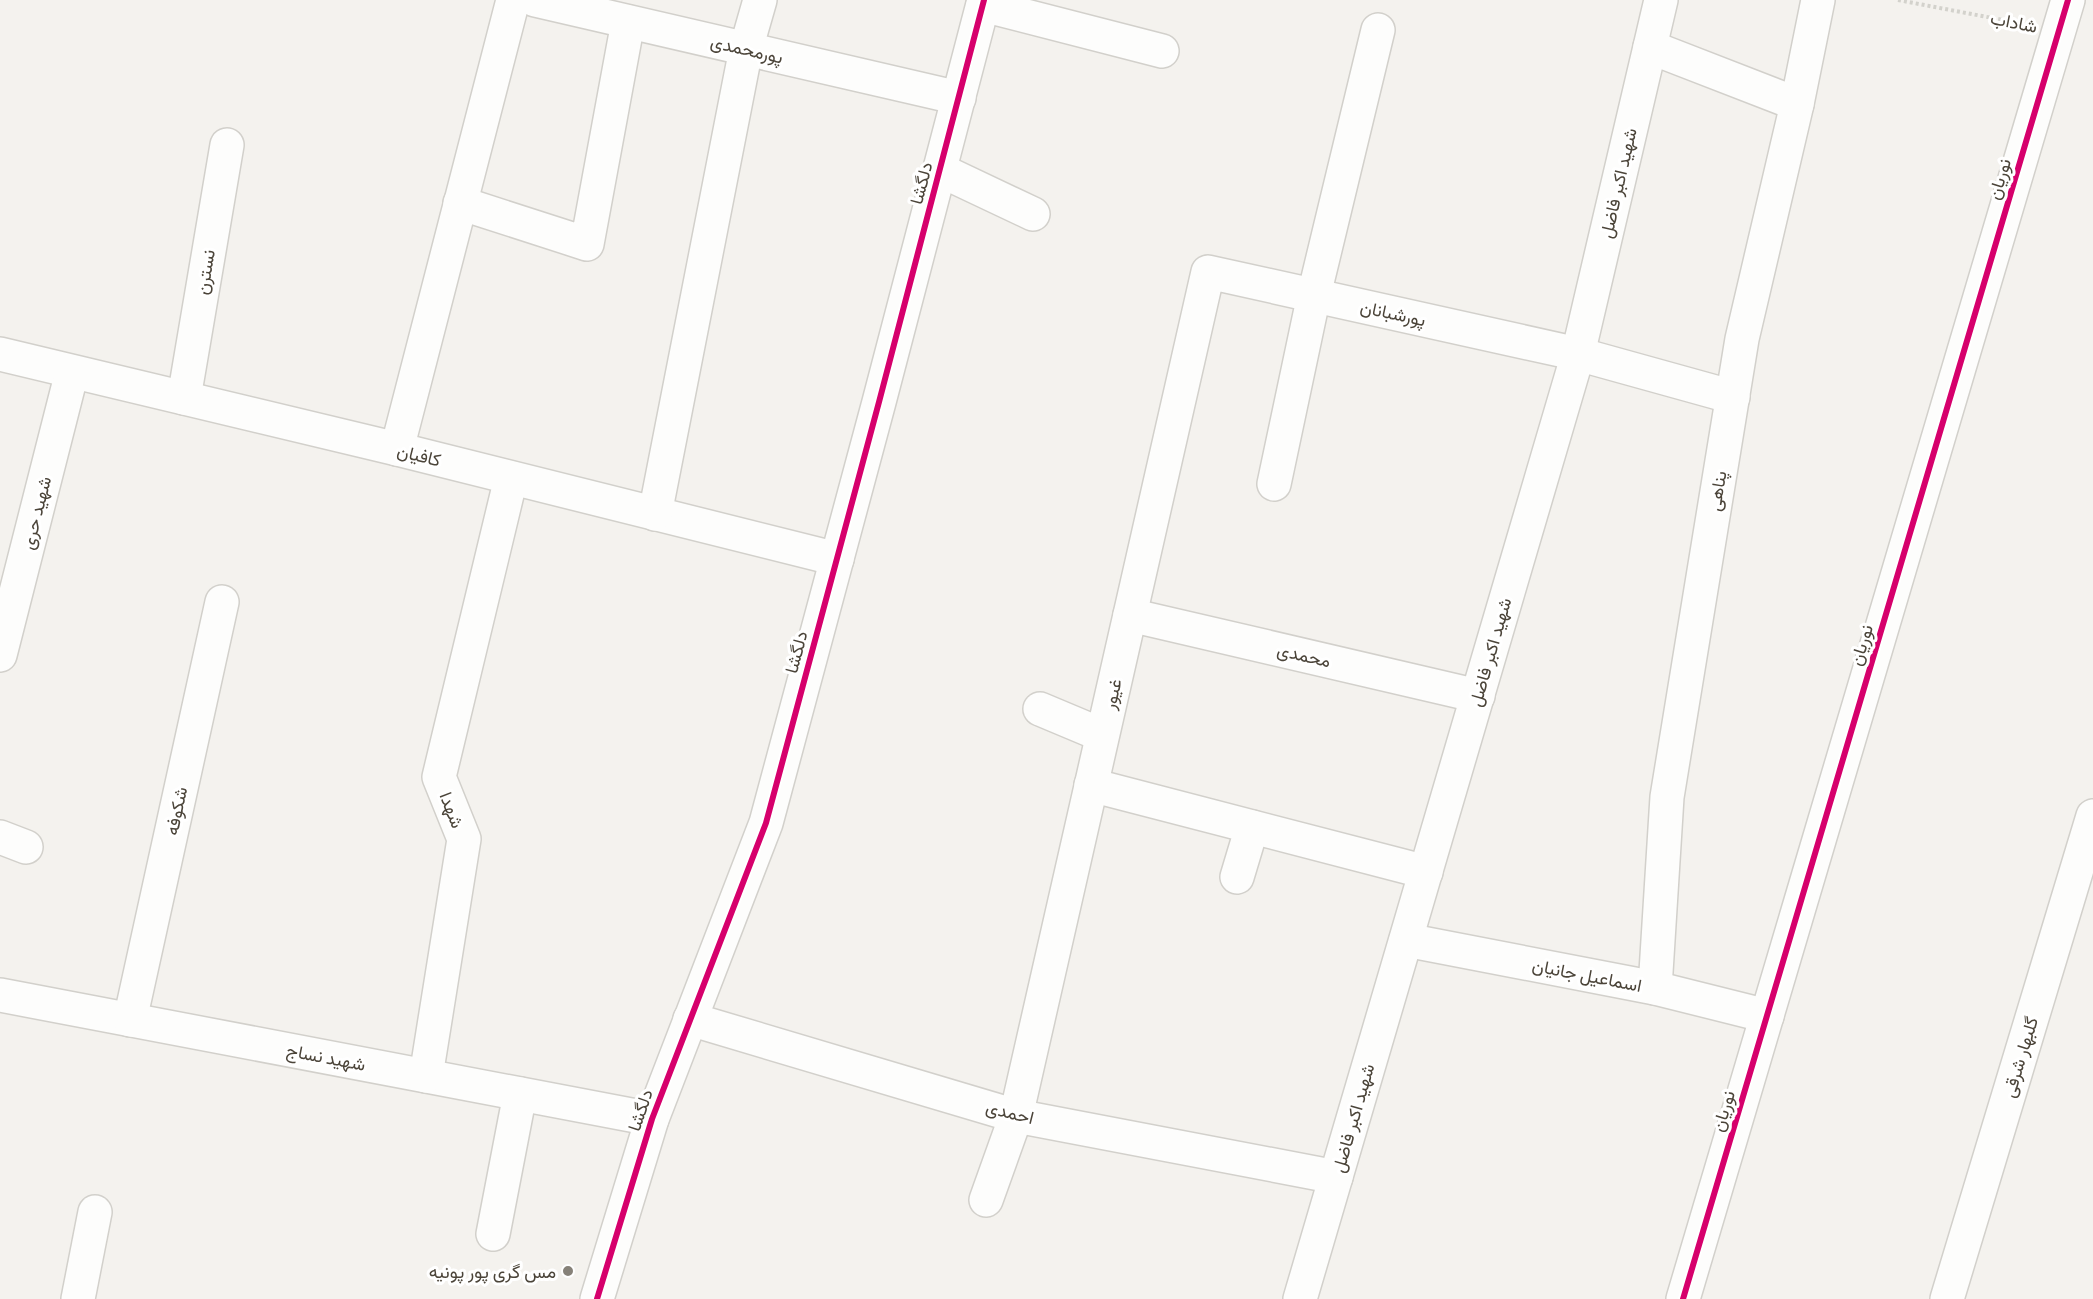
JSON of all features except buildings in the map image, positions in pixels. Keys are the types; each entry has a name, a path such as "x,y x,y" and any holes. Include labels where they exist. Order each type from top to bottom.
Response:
{"street":[{"path":"397,450 513,0"},
{"name":"پورمحمدی","path":"535,0 959,98"},
{"path":"655,514 746,49 760,0"},
{"name":"شهید اکبر فاضل","path":"1300,1299 1578,354 1661,0"},
{"name":"پناهی","path":"1655,988 1667,797 1742,339 1797,104 1818,0"},
{"name":"نوریان","path":"1692,1297 1767,1016 2068,0"},
{"path":"984,3 1162,51"},
{"name":"دلگشا","path":"597,1299 652,1119 766,823 984,3"},
{"path":"460,203 587,244 628,22"},
{"path":"1274,484 1314,295 1378,30"},
{"path":"1650,47 1797,104"},
{"name":"نسترن","path":"184,398 227,145"},
{"path":"940,170 1033,214"},
{"name":"پورشبانان","path":"1208,272 1578,354 1733,397"},
{"name":"غیور","path":"986,1200 1016,1116 1208,272"},
{"name":"کافیان","path":"0,354 837,559"},
{"name":"شهید حری","path":"0,655 72,372"},
{"name":"شهدا","path":"426,1076 464,839 439,777 511,478"},
{"name":"شکوفه","path":"129,1020 222,602"},
{"name":"محمدی","path":"1130,615 1478,696"},
{"path":"1040,709 1102,735"},
{"path":"1091,785 1426,872"},
{"name":"گلبهار شرقی","path":"1947,1299 2093,816"},
{"path":"1237,877 1252,827"},
{"name":"اسماعیل جانیان","path":"1406,940 1655,988 1767,1016"},
{"name":"شهید نساج","path":"0,995 652,1119"},
{"name":"احمدی","path":"690,1019 1016,1116 1336,1177"},
{"path":"492,1234 520,1094"},
{"path":"78,1299 95,1212"}],"cycle path":[{"path":"597,1299 652,1119 766,823 984,0"},
{"path":"1683,1299 2068,0"}],"place":[{"name":"مس گری پور پونیه","path":"568,1271"}]}
